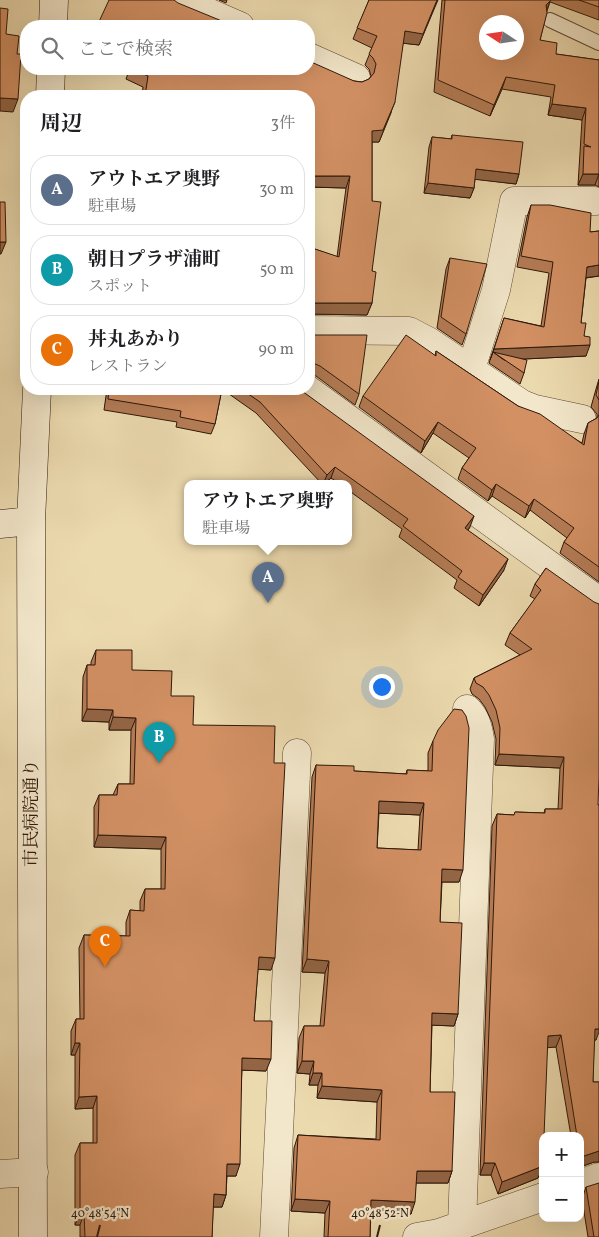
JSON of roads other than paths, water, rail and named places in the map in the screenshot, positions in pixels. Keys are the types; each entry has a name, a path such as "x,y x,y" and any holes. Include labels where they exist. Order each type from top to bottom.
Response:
{"street":[{"path":"53,20 54,0"},
{"path":"180,0 226,20"},
{"path":"315,60 356,78"},
{"path":"50,90 51,75"},
{"path":"471,368 496,290 514,201 595,201"},
{"path":"315,330 409,331 471,368 522,404 535,409 582,418"},
{"name":"市民病院通り","path":"33,1237 31,521 37,395"},
{"path":"315,395 599,601"},
{"path":"0,524 31,521"},
{"path":"467,709 474,716 480,740 440,1233 539,1198"},
{"path":"274,1237 297,754"},
{"path":"0,1174 34,1172"},
{"path":"584,1183 599,1177"}],"lane":[{"path":"550,20 599,42"}],"place":[{"name":"アウトエア奥野","path":"268,603"},
{"name":"朝日プラザ浦町","path":"159,763"},
{"name":"丼丸あかり","path":"105,967"}]}
